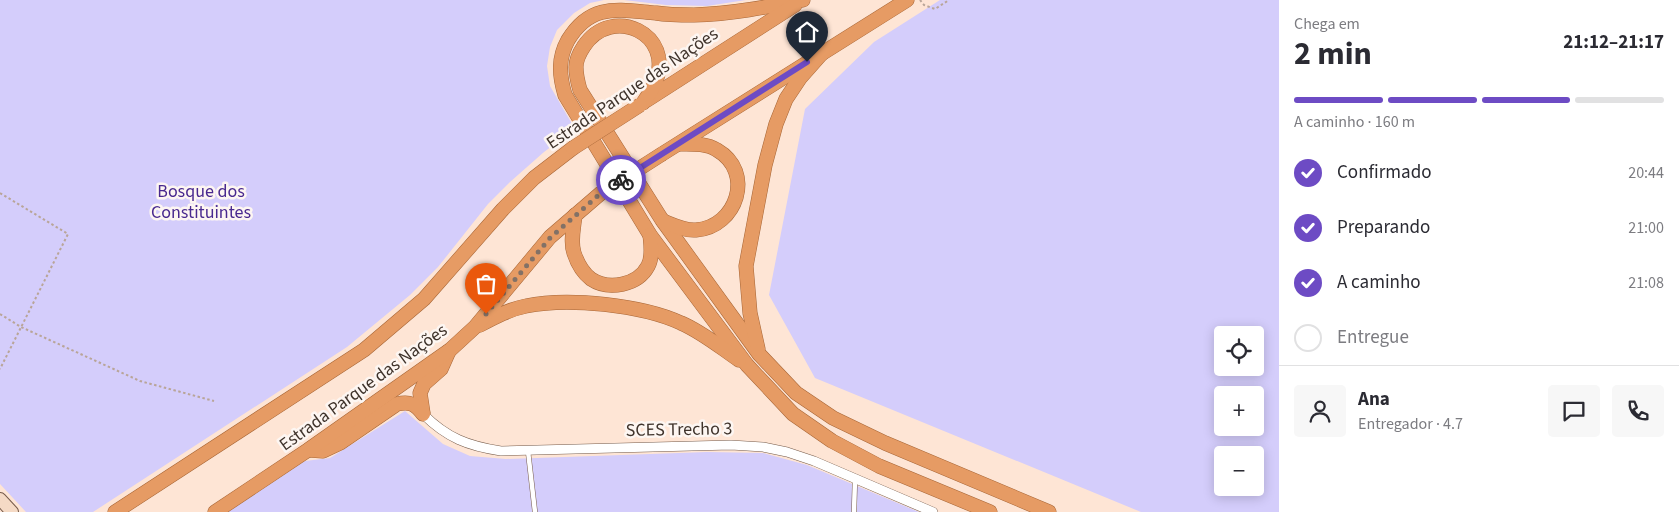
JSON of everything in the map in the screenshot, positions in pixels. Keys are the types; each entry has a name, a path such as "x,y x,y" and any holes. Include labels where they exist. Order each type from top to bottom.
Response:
{"highway":[{"name":"Estrada Parque das Nações","path":"114,512 364,350 424,299 503,209 534,178 573,148 803,0"},
{"path":"803,0 731,13 657,14 622,9 604,11 587,18 574,30 566,44 560,61 560,79 565,95 650,235 747,366 793,414 832,441 879,466 990,512"},
{"name":"Estrada Parque das Nações","path":"215,512 308,450 450,350 475,327 545,243 601,193 907,0"},
{"path":"641,104 655,84 658,73 658,57 654,45 645,34 636,29 621,26 602,30 588,40 580,52 576,66 580,90 662,220 759,354 796,392 833,418 885,443 1049,512"},
{"path":"759,354 750,313 746,266 765,165 776,124 786,99 800,78 823,52"},
{"path":"662,220 676,227 694,231 707,228 722,220 732,209 737,194 737,176 731,162 717,150 702,144 679,144"},
{"path":"575,215 572,238 574,252 581,268 586,274 591,279 602,284 628,283 640,277 649,265 652,253 650,235"},
{"path":"475,327 503,313 526,306 554,302 625,308 658,314 681,322 747,366"},
{"path":"423,414 420,392 424,384 441,369 450,350"},
{"path":"308,450 323,451 340,443 397,404 414,404 423,414"}],"main road":[{"path":"0,499 12,512"}],"street":[{"name":"SCES Trecho 3","path":"423,414 452,437 476,447 501,451 731,446 787,452 814,461 933,512"}],"lane":[{"path":"528,451 535,512"},
{"path":"854,512 855,479"}],"path":[{"path":"920,0 924,5 935,9 949,0"},
{"path":"0,193 68,234 0,369"},
{"path":"0,314 21,327 140,381 214,401"}],"green space":[{"name":"Bosque dos Constituintes","path":"0,0 604,0 590,3 574,13 557,30 550,47 547,66 550,86 575,129 544,152 488,204 438,267 410,295 347,347 93,512 26,512 0,484"},
{"path":"624,0 746,0 707,6 666,5"},
{"path":"940,0 1279,0 1279,512 1141,512 815,378 769,295 805,109 874,42"},
{"path":"405,411 443,444 470,456 506,459 707,452 763,453 807,465 919,512 228,512 305,461 330,458"}],"way so far":[{"path":"486,314 550,238 601,193 621,180"}],"route":[{"path":"621,180 807,62"}]}
